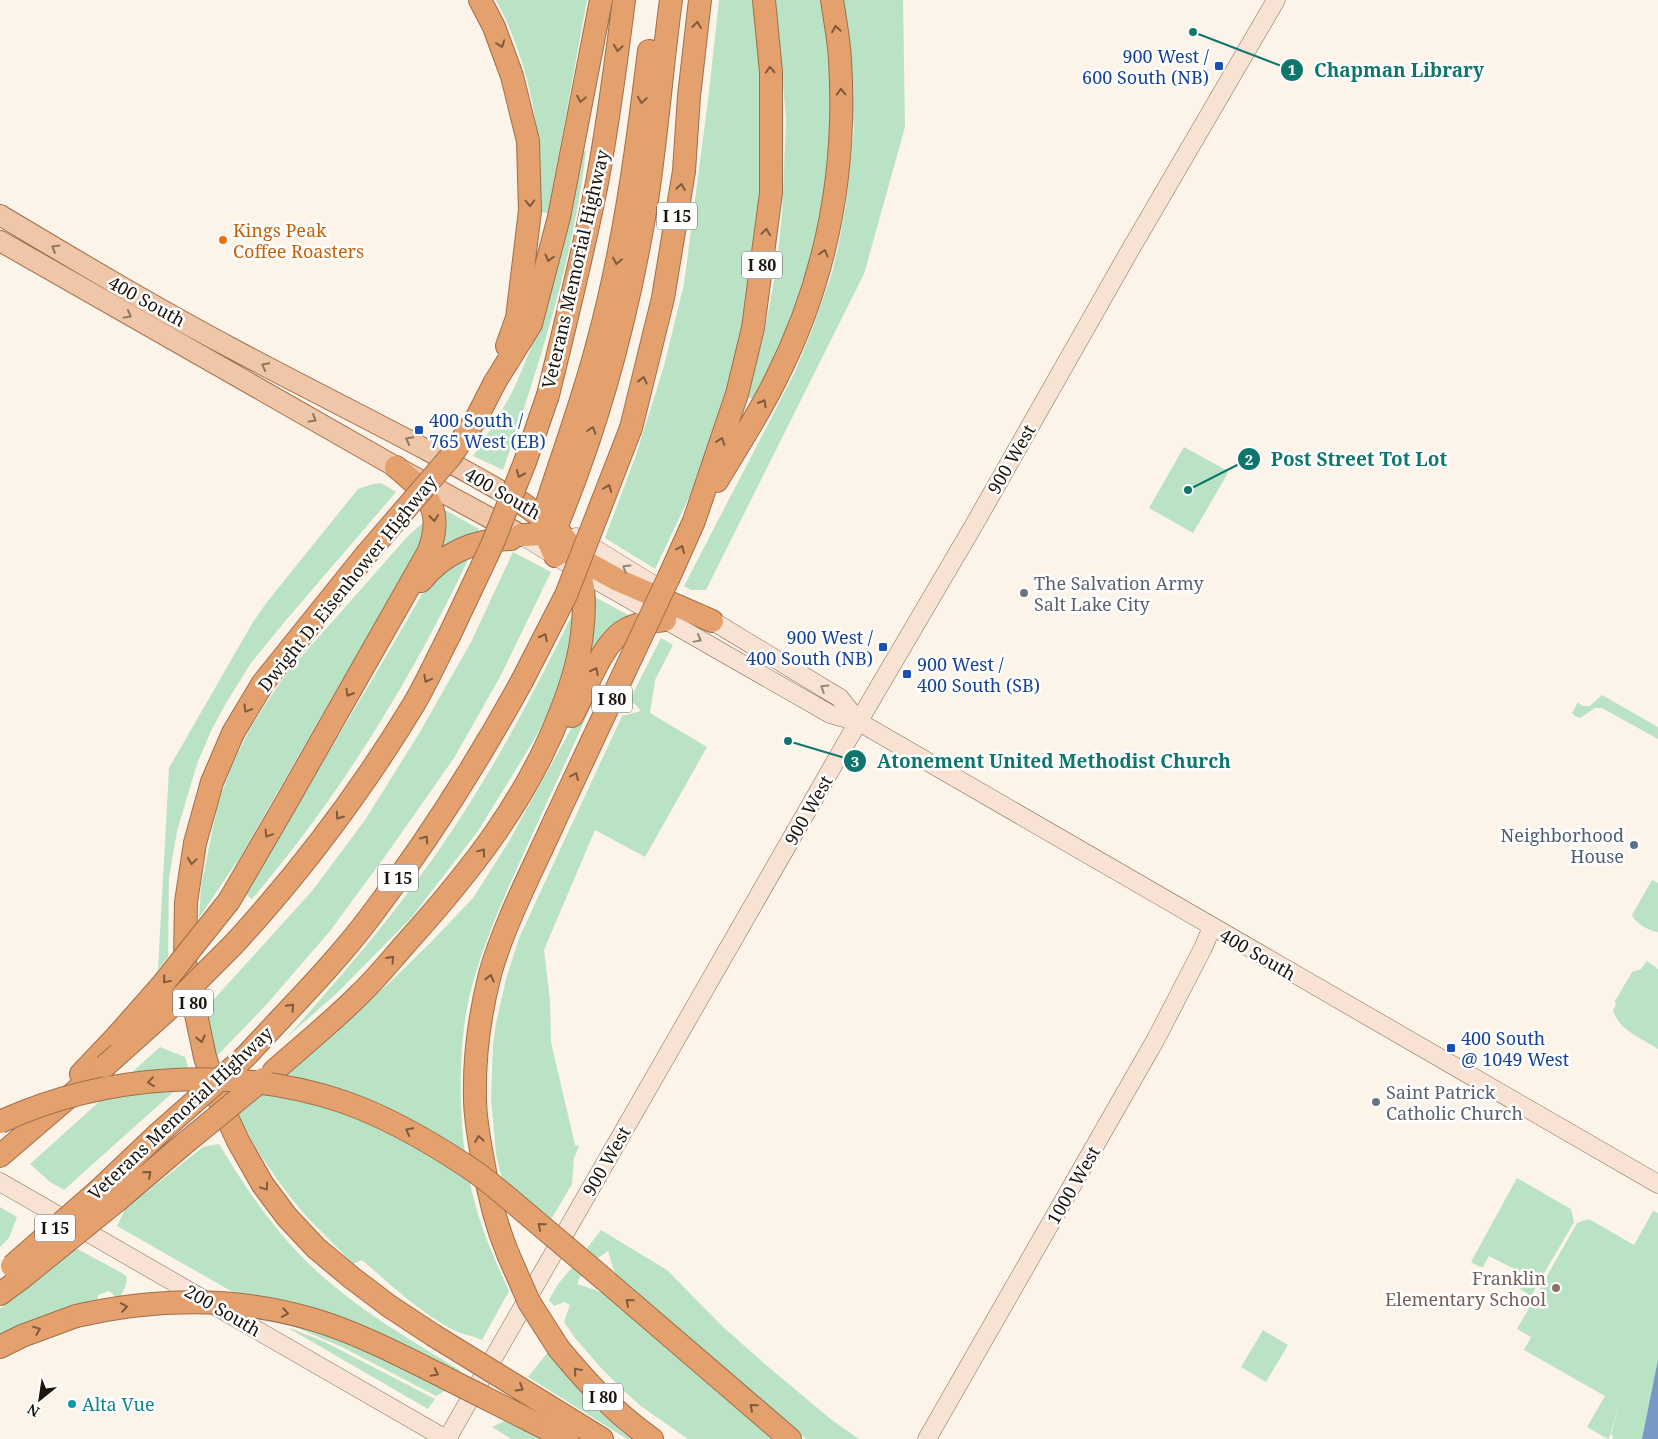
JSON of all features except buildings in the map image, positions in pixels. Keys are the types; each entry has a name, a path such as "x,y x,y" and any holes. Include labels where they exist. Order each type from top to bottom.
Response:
{"highway":[{"path":"480,0 494,27 512,76 528,141 530,211 517,318 495,382"},
{"name":"I 80","path":"495,382 531,324 559,217 601,0"},
{"name":"Veterans Memorial Highway","path":"0,1156 172,1006 234,944 296,873 376,765 415,702 492,545 525,462 548,395 596,187 624,0"},
{"path":"550,539 613,283 628,201 655,0"},
{"path":"550,539 584,452 609,377 622,324 647,199 671,0"},
{"name":"Veterans Memorial Highway","path":"0,1294 12,1273 108,1195 158,1135 246,1056 338,957 370,918 452,801 488,743 522,681 566,595 631,428 663,298 684,171 689,96 700,0"},
{"name":"I 80","path":"652,1439 633,1425 589,1385 559,1350 529,1302 498,1231 491,1204 477,1124 475,1070 482,1014 490,974 502,938 694,521 737,394 753,328 771,194 771,72 764,0"},
{"path":"694,521 776,381 815,288 826,247 835,205 842,108 840,59 832,0"},
{"name":"Dwight D. Eisenhower Highway","path":"495,382 477,417 451,456 364,556 263,683 233,733 212,782 195,843 186,902 185,962 205,1057 219,1100 238,1142 264,1185 288,1217 316,1248 389,1306 602,1439"},
{"path":"24,1135 117,1036 229,901 428,554 435,530 434,511 426,495 396,467"},
{"path":"108,1195 178,1148 274,1070 358,996 429,917 483,852 519,796 550,740 570,686 581,644 584,596 550,539 522,504"},
{"path":"373,651 414,589 438,562 461,549 480,543 506,539 550,539 618,580 712,621"},
{"path":"550,740 573,715 598,664 616,636 628,628 665,620"},
{"path":"0,1122 20,1112 86,1092 161,1081 193,1079 232,1080 313,1093 343,1102 420,1136 460,1161 492,1185 790,1439"},
{"path":"0,1347 30,1333 76,1316 144,1304 224,1303 291,1314 342,1329 567,1439"}],"main road":[{"name":"900 West","path":"447,1439 974,525 1129,252 1276,0"},
{"name":"400 South","path":"0,215 97,273 232,348 400,435 522,504"},
{"name":"400 South","path":"0,241 396,467 550,539 712,621 840,698 859,722"},
{"name":"400 South","path":"550,539 665,620 830,714 859,722 1658,1184"},
{"name":"1000 West","path":"927,1439 1156,1039 1212,927"},
{"name":"200 South","path":"0,1182 447,1439"}],"green space":[{"path":"496,0 587,0 548,213 541,212 540,157 537,130 526,76 518,50"},
{"path":"719,0 756,0 763,100 764,166 740,350 711,444 693,489 655,569 605,538 636,455 664,366 684,284"},
{"path":"776,0 820,0 829,68 830,138 823,207 807,274 796,310 756,400 747,397 764,335 777,264 782,213 786,120"},
{"path":"843,0 903,0 905,127 864,274 706,590 691,590 684,586 794,374 832,273 846,204 854,129 849,47"},
{"path":"583,151 586,151 580,192 564,273 542,352 503,470 473,456 505,406 537,330 556,272"},
{"path":"1184,447 1226,470 1228,473 1193,533 1149,508"},
{"path":"381,483 396,492 251,663 211,731 197,764 177,831 169,878 168,957 158,970 169,768 253,622 267,602 358,489"},
{"path":"440,507 479,529 475,540 433,562"},
{"path":"425,521 426,528 418,554 242,854 199,918 201,886 218,803 232,765 249,731 287,673 407,537"},
{"path":"513,552 551,572 500,677 454,758 330,931 266,1005 216,1057 206,1008 312,891 365,820 420,732 471,642"},
{"path":"469,558 423,648 372,736 315,819 252,899 244,893 421,596 442,573"},
{"path":"593,596 632,617 586,676"},
{"path":"572,615 574,625 564,684 534,740 478,831 411,918 336,994 288,1036 372,939 431,862 483,782 544,672"},
{"path":"661,638 673,645 655,680 650,713 707,747 645,857 595,830 544,950 550,1000 551,1042 575,1145 579,1146 574,1158 572,1184 549,1223 503,1183 496,1155 491,1098 493,1044 496,1023 506,979 519,938 622,716 641,711 629,701"},
{"path":"613,653 496,917 476,971 466,1013 461,1065 464,1148 473,1196 480,1220 509,1291 482,1340 453,1330 428,1315 362,1260 353,1264 307,1217 287,1192 259,1153 236,1112 388,984 473,898 508,843"},
{"path":"1602,695 1658,727 1658,739 1602,708 1595,708 1580,718 1572,713 1578,702 1582,706 1590,706"},
{"path":"1652,880 1658,883 1658,932 1643,926 1632,915"},
{"path":"1647,961 1658,969 1658,1049 1626,1029 1620,1023 1613,1010 1616,1005 1615,1001 1632,972 1641,969"},
{"path":"160,1047 185,1057 190,1074 181,1085 64,1190 50,1182 30,1164"},
{"path":"219,1144 270,1220 316,1271 364,1309 461,1371 458,1376 238,1295 117,1226 125,1209 203,1147"},
{"path":"1517,1178 1571,1209 1574,1222 1531,1296 1520,1289 1526,1275 1489,1256 1483,1267 1471,1262"},
{"path":"0,1207 17,1217 9,1238 0,1247"},
{"path":"1653,1211 1658,1213 1658,1439 1612,1439 1613,1436 1611,1435 1619,1404 1608,1439 1587,1427 1605,1396 1524,1350 1531,1337 1517,1329 1577,1223 1589,1219 1634,1245"},
{"path":"601,1230 667,1270 721,1325 766,1365 833,1421 859,1439 806,1439 616,1277 608,1251 594,1261 584,1252"},
{"path":"72,1246 127,1277 126,1285 119,1299 116,1300 115,1296 109,1291 98,1295 97,1304 0,1337 0,1309"},
{"path":"574,1265 584,1274 580,1277 577,1284 604,1293 779,1439 688,1439 642,1407 602,1369 575,1338 564,1322 570,1305 564,1302 554,1306 549,1300 558,1284"},
{"path":"286,1323 328,1332 448,1389 436,1396 344,1348"},
{"path":"290,1328 325,1342 435,1399 428,1409"},
{"path":"1263,1330 1288,1345 1266,1382 1241,1367"},
{"path":"548,1352 573,1382 634,1439 627,1439 528,1377"},
{"path":"506,1420 543,1439 511,1439 492,1427"}],"water":[{"path":"1658,1360 1658,1439 1642,1439"}],"place":[{"name":"Chapman Library","path":"1193,32"},
{"name":"900 West / 600 South (NB)","path":"1219,66"},
{"name":"Kings Peak Coffee Roasters","path":"223,240"},
{"name":"400 South / 765 West (EB)","path":"419,430"},
{"name":"Post Street Tot Lot","path":"1188,490"},
{"name":"The Salvation Army Salt Lake City","path":"1024,593"},
{"name":"900 West / 400 South (NB)","path":"883,647"},
{"name":"900 West / 400 South (SB)","path":"907,674"},
{"name":"Atonement United Methodist Church","path":"788,741"},
{"name":"Neighborhood House","path":"1634,845"},
{"name":"400 South @ 1049 West","path":"1451,1048"},
{"name":"Saint Patrick Catholic Church","path":"1376,1102"},
{"name":"Franklin Elementary School","path":"1556,1288"},
{"name":"Alta Vue","path":"72,1404"}]}
